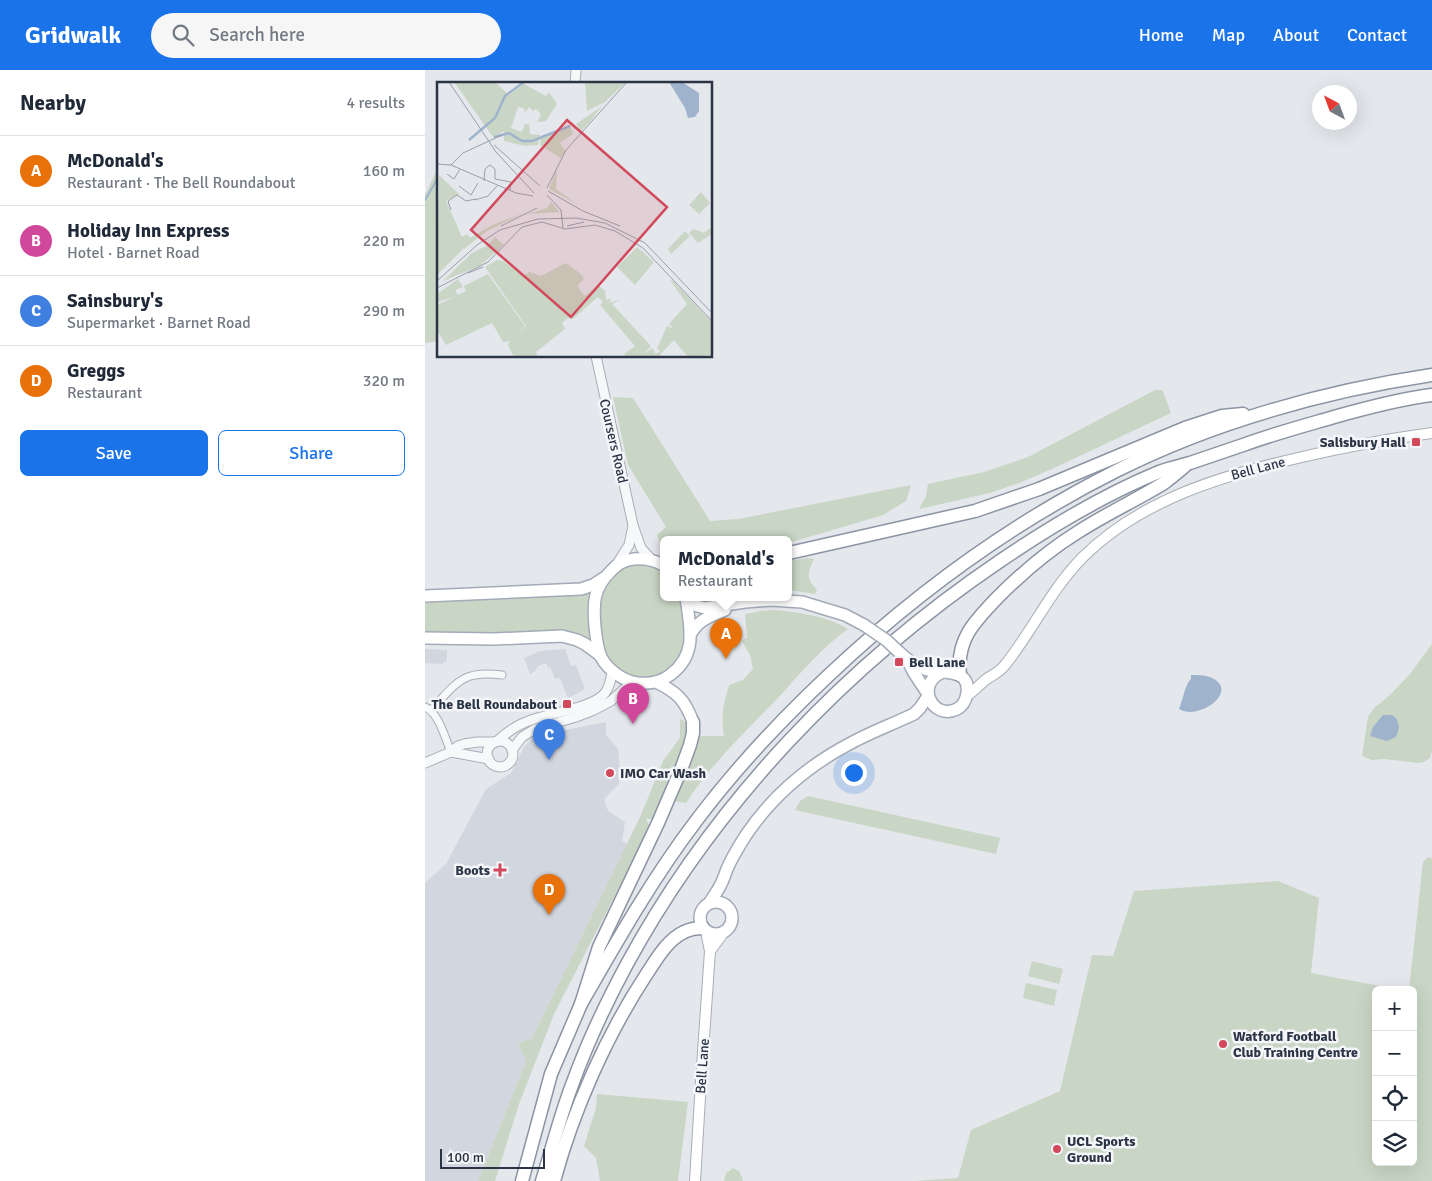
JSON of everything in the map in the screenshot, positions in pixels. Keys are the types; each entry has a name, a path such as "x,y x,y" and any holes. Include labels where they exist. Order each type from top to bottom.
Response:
{"highway":[{"path":"581,1004 639,904 676,848 738,769 777,726 829,674 885,624 943,577 1029,519 1118,470 1161,450 1221,426 1265,412 1369,385 1432,375"},
{"path":"542,1181 571,1087 592,1034 626,965 651,923 681,875 727,812 784,746 857,673 921,619 967,584 1059,523 1112,494 1162,471 1285,431 1360,410 1432,394"},
{"path":"792,552 975,511 1039,489 1185,428 1222,416 1265,412"},
{"path":"960,676 961,649 966,634 1005,590 1032,566 1076,533 1165,482 1189,463"},
{"path":"522,1181 551,1074 581,1004 599,948 658,823 690,745 693,722"},
{"path":"554,1181 584,1094 614,1029 639,986 657,958 675,938 684,932 704,929"}],"main road":[{"name":"Bell Lane","path":"967,696 994,676 1005,665 1069,572 1096,545 1137,516 1194,488 1255,468 1370,442 1432,433"},
{"path":"425,596 581,589 593,585 602,579 617,564 629,560 651,559 660,564"},
{"path":"600,655 595,635 594,611 596,593 602,579"},
{"path":"687,601 691,635"},
{"path":"691,601 697,606 705,608 758,601"},
{"path":"786,601 802,602 845,616 864,625 886,640 908,661 921,668 941,673 953,672 960,676 985,681"},
{"path":"425,638 494,639 562,636 585,644 600,655 618,676 635,682 656,682 668,677 679,668 687,655 695,626 703,619 745,602"},
{"path":"908,661 932,703 936,708 942,710 955,710 965,702 967,696 966,684 960,676"},
{"path":"710,902 720,886 737,850 756,821 795,779 820,761 853,742 914,714 928,695 931,680 941,673"},
{"path":"656,682 670,688 681,697 693,722"},
{"path":"914,714 925,714 942,710"},
{"path":"720,886 725,904 731,911 730,925 724,932 715,934 704,929 699,918 705,905 715,901 725,904"},
{"name":"Bell Lane","path":"695,1181 711,952 704,929"},
{"name":"Bell Lane","path":"711,952 724,932"}],"street":[{"name":"Coursers Road","path":"596,358 633,525 641,548 651,559"},
{"name":"Coursers Road","path":"617,564 629,545 633,525"},
{"path":"612,671 609,688 601,697 567,710 525,722 507,732 489,747 489,759 497,766 505,766 511,761 512,750 517,742 528,732 594,710 611,701 635,682"},
{"path":"451,752 436,716 428,708 468,676 476,674 502,675"},
{"path":"425,763 451,752 458,746 477,742 505,742 512,750"},
{"path":"451,752 489,759"}],"shaded area":[{"path":"425,649 447,650 447,661 441,664 425,663"},
{"path":"565,649 571,666 576,665 585,689 568,698 560,678 555,679 550,667 548,668 546,663 538,666 530,674 524,658 540,651"},
{"path":"606,722 606,735 618,749 620,768 619,784 604,799 608,811 625,822 622,841 627,844 532,1038 518,1043 526,1061 478,1181 425,1181 425,883 446,864 486,789 511,773 524,747 534,736"}],"green space":[{"path":"437,169 437,341 425,343 425,195"},
{"path":"1155,390 1163,391 1171,413 1019,483 990,493 919,509 926,496 928,484 984,472 1028,457"},
{"path":"613,397 633,398 710,521 738,519 911,485 906,501 883,515 792,542 792,536 660,536 660,543 657,535 666,527 628,465"},
{"path":"814,559 810,568 809,579 817,590 815,594 792,590 792,560"},
{"path":"631,564 644,564 660,570 660,601 682,601 686,629 684,647 674,665 657,675 638,677 628,675 616,668 604,648 599,620 601,591 614,572"},
{"path":"589,592 587,614 591,640 581,636 425,634 425,599"},
{"path":"774,610 802,613 822,618 848,629 819,653 729,749 706,775 686,803 674,801 697,736 724,736 723,710 729,685 743,680 753,669 750,655 742,641 747,637 745,614"},
{"path":"1432,644 1432,750 1430,758 1419,763 1384,759 1372,760 1362,756 1368,717 1374,708 1389,696 1410,674"},
{"path":"680,719 683,720 688,729 655,819 646,819 650,827 554,1014 519,1104 495,1181 478,1181 526,1061 518,1043 532,1038 641,815 663,761 680,738"},
{"path":"808,796 1000,838 996,854 795,810 800,801"},
{"name":"Watford Football Club Training Centre","path":"1428,857 1432,858 1432,1181 915,1181 958,1178 971,1130 1060,1091 1092,955 1113,956 1134,891 1278,881 1319,898 1311,973 1380,986 1372,986 1372,1166 1417,1166 1417,986 1409,986 1423,862"},
{"path":"1032,961 1063,969 1059,984 1028,976"},
{"path":"1026,983 1057,990 1054,1006 1023,998"},
{"path":"597,1094 688,1102 678,1181 600,1181 596,1158 584,1146 596,1108"},
{"path":"733,1168 740,1172 743,1181 724,1181 726,1173"}],"water":[{"path":"1191,675 1214,679 1220,685 1221,691 1213,704 1196,711 1187,712 1179,709"},
{"path":"1383,715 1392,715 1397,719 1399,728 1396,737 1387,741 1370,736 1373,727"}],"waterway":[{"path":"425,200 437,179"}],"place":[{"name":"Salisbury Hall","path":"1416,442"},
{"name":"McDonald's","path":"726,659"},
{"name":"Bell Lane","path":"899,662"},
{"name":"The Bell Roundabout","path":"567,704"},
{"name":"Holiday Inn Express","path":"633,724"},
{"name":"Sainsbury's","path":"549,760"},
{"name":"IMO Car Wash","path":"610,773"},
{"name":"Boots","path":"500,870"},
{"name":"Greggs","path":"549,915"},
{"name":"Watford Football Club Training Centre","path":"1223,1044"},
{"name":"UCL Sports Ground","path":"1057,1149"}]}
